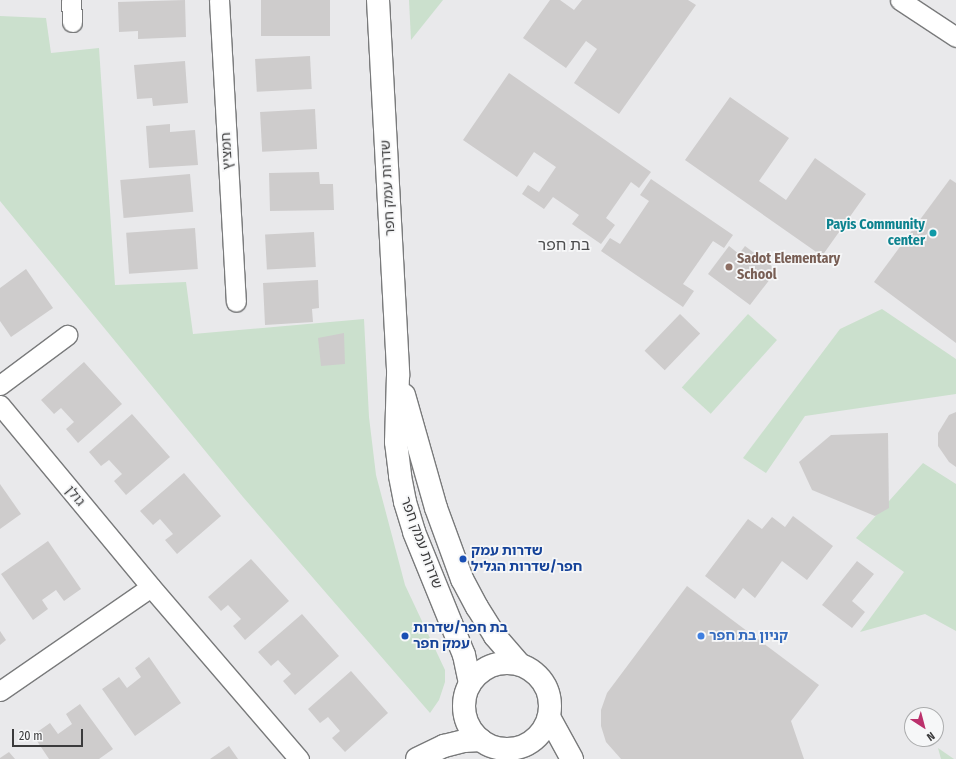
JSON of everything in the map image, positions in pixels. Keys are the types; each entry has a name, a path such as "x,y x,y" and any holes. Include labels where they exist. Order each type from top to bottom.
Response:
{"street":[{"path":"71,0 72,22"},
{"name":"חמציץ","path":"220,0 236,302"},
{"name":"שדרות עמק חפר","path":"378,0 398,375 396,442 400,476 405,502 414,532 464,655 470,683"},
{"path":"900,0 956,37"},
{"path":"0,385 67,335"},
{"name":"שדרות עמק חפר","path":"398,375 436,508 462,579 495,636 519,664"},
{"name":"גולן","path":"0,405 151,587 299,759"},
{"path":"0,691 151,587"},
{"path":"421,756 464,741 496,749 513,749 525,746 536,739 544,729 549,717 551,704 548,692 542,680 532,670 519,664 504,662 490,665 479,672 470,683 464,696 463,710 467,723 474,735 496,749"},
{"path":"421,756 451,727 463,710"},
{"path":"549,717 572,759"}],"green space":[{"path":"409,0 443,0 411,40"},
{"path":"0,16 46,18 51,53 99,48 115,285 186,282 193,334 364,319 369,417 376,475 405,585 445,670 445,682 439,700 430,713 243,497 0,201"},
{"path":"882,309 956,359 956,394 805,416 766,473 743,458 840,329"},
{"path":"748,314 777,340 711,414 682,388"},
{"path":"923,463 956,484 956,631 925,614 860,632 904,572 856,538"},
{"path":"938,748 954,759 941,759"}],"building":[{"path":"185,0 186,37 138,39 138,31 119,32 118,2"},
{"path":"261,0 330,0 330,36 261,36"},
{"path":"550,0 560,0 574,10 582,0 688,0 696,5 619,114 574,83 597,49 586,41 566,68 523,38"},
{"path":"310,56 312,89 257,92 255,59"},
{"path":"185,61 188,103 153,106 152,98 137,99 134,65"},
{"path":"509,73 651,172 639,188 631,182 606,218 615,225 601,244 572,224 579,215 553,197 544,209 522,194 528,185 539,192 556,167 534,152 517,177 463,140"},
{"path":"730,97 789,138 759,181 786,200 815,158 866,194 822,256 685,160"},
{"path":"315,109 317,149 262,152 260,112"},
{"path":"170,124 170,132 195,130 198,165 149,168 146,126"},
{"path":"319,172 320,184 333,184 334,210 270,211 269,173"},
{"path":"190,174 193,212 124,218 120,180"},
{"path":"651,179 733,235 724,248 713,241 683,284 694,291 683,307 601,251 610,238 620,244 649,201 640,195"},
{"name":"Payis Community center","path":"950,179 956,183 956,343 874,282"},
{"path":"195,228 198,269 129,274 126,233"},
{"path":"314,232 316,267 267,270 265,235"},
{"path":"729,246 739,254 745,246 777,270 750,305 708,274"},
{"path":"26,269 53,308 11,337 0,321 0,288"},
{"path":"318,280 319,308 312,309 313,322 265,325 263,283"},
{"path":"680,314 700,333 665,370 645,351"},
{"path":"344,333 345,364 321,366 318,338"},
{"path":"84,362 122,404 78,443 66,429 74,422 61,408 54,414 41,400"},
{"path":"956,412 956,467 949,462 938,446 938,433 949,415"},
{"path":"132,414 170,457 126,495 114,481 122,474 109,460 101,466 89,452"},
{"path":"888,433 889,508 875,516 812,490 799,462 831,435"},
{"path":"184,473 221,516 177,554 165,540 173,534 160,519 153,525 140,511"},
{"path":"0,484 21,514 0,529"},
{"path":"793,516 833,546 807,580 782,561 755,598 743,588 735,599 705,576 748,519 762,529 772,517 785,527"},
{"path":"48,541 81,589 64,601 56,590 42,600 48,609 33,620 1,574"},
{"path":"251,559 289,601 245,640 233,626 241,619 228,605 221,611 208,597"},
{"path":"857,561 874,574 852,601 865,612 852,628 822,605"},
{"name":"קניון בת חפר","path":"687,586 819,685 791,721 804,759 621,759 606,742 601,726 601,710 607,693"},
{"path":"302,614 339,656 295,695 283,681 291,674 278,660 271,666 258,652"},
{"path":"0,631 6,640 0,645"},
{"path":"149,657 181,703 135,736 102,689 119,677 127,688 141,677 135,668"},
{"path":"351,671 388,713 345,752 332,738 340,731 328,717 320,723 308,709"},
{"path":"80,704 113,749 99,759 49,759 33,735 50,723 58,734 72,724 66,714"},
{"path":"229,746 238,759 210,759"},
{"path":"9,752 15,759 0,759 0,758"}],"place":[{"name":"Payis Community center","path":"933,233"},
{"name":"Sadot Elementary School","path":"729,267"},
{"name":"שדרות עמק חפר/שדרות הגליל","path":"463,559"},
{"name":"בת חפר/שדרות עמק חפר","path":"405,636"},
{"name":"קניון בת חפר","path":"701,636"}],"district":[{"name":"בת חפר","path":"564,245"}]}
